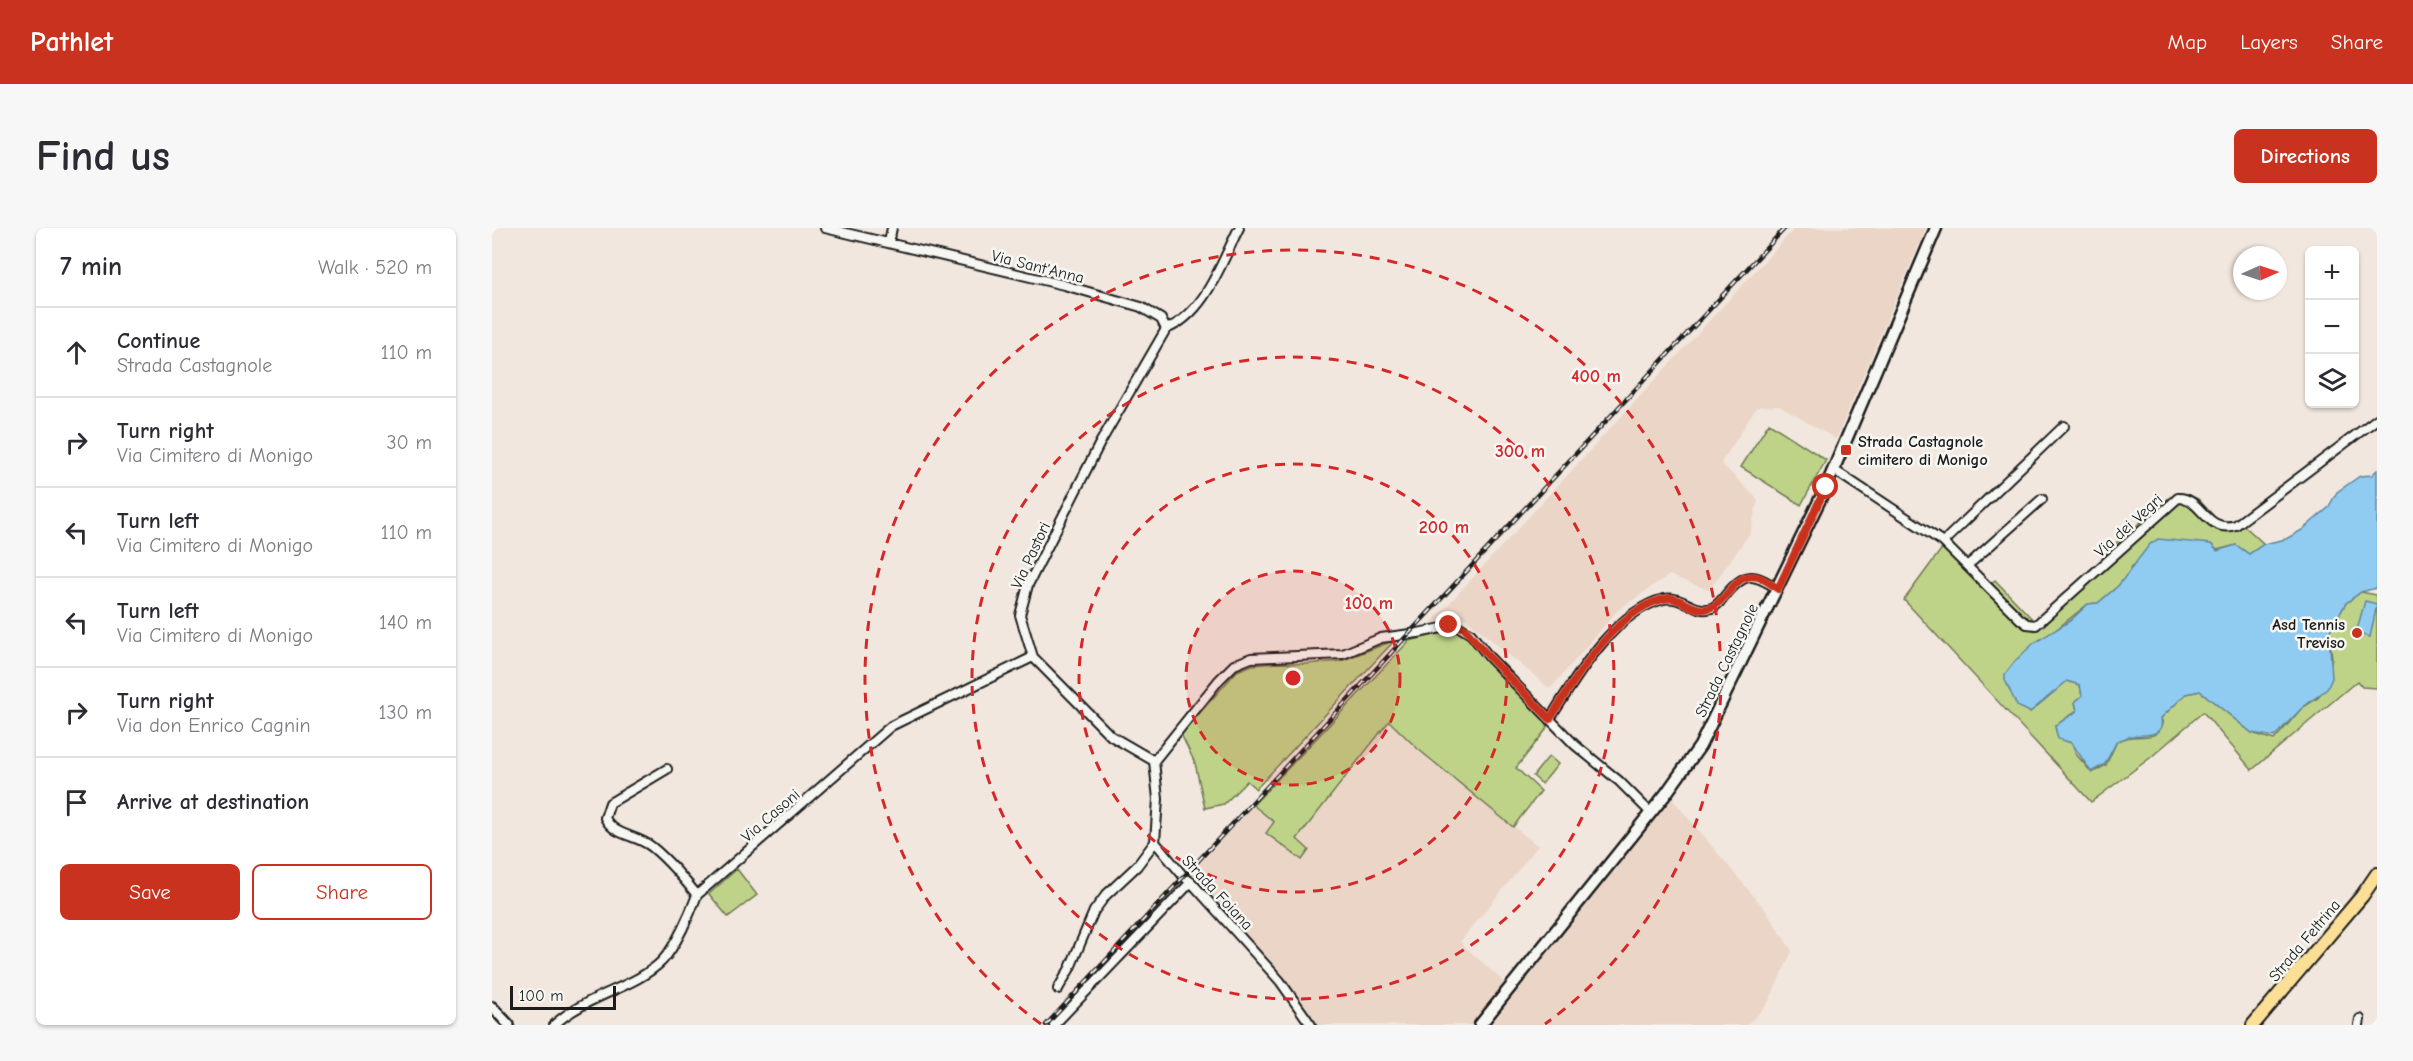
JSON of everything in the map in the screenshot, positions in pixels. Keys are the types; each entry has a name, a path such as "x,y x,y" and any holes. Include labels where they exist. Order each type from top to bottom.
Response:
{"main road":[{"name":"Strada Castagnole","path":"1480,1025 1650,813 1700,746 1834,470 1935,228"},
{"name":"Strada Feltrina","path":"2253,1025 2362,896 2377,874"}],"street":[{"name":"Via Sant'Anna","path":"825,228 1064,285 1141,307 1161,319 1166,329"},
{"path":"889,242 892,228"},
{"path":"1166,329 1179,324 1200,303 1239,228"},
{"name":"Via Pastori","path":"1154,761 1111,736 1033,657 1020,615 1028,585 1100,443 1166,329"},
{"name":"Via dei Vegri","path":"1834,470 1943,542 2020,619 2027,624 2036,625 2178,498 2184,498 2216,525 2225,528 2236,525 2377,419"},
{"path":"1943,542 2064,426"},
{"path":"1967,566 2042,499"},
{"path":"1550,719 1601,643 1647,607 1670,598 1699,609 1710,608 1720,603 1737,582 1749,576 1759,577 1778,589"},
{"path":"1058,988 1070,968 1094,911 1106,895 1137,866 1155,842 1158,799 1154,761 1213,686 1234,665 1251,658 1344,654 1381,638 1418,633 1449,625 1464,628 1489,657 1575,745 1619,781 1650,813"},
{"name":"Via Casoni","path":"554,1025 584,1004 636,978 662,960 688,919 697,895 891,726 1033,657"},
{"path":"667,769 610,803 605,818 609,826 622,834 649,844 697,895"},
{"name":"Strada Foiana","path":"1155,842 1184,877 1280,981 1311,1025"},
{"path":"1054,1025 1191,882"},
{"path":"492,1007 509,1025"}],"shaded area":[{"path":"1795,228 1926,228 1836,439 1779,406 1757,407 1721,463 1758,500 1750,533 1709,590 1669,575 1617,611 1550,689 1465,618 1431,623"},
{"path":"1389,721 1418,749 1538,846 1460,942 1505,983 1476,1025 1317,1025 1284,979 1189,876 1253,805 1274,822 1266,833 1302,860 1297,840"},
{"path":"1669,795 1767,912 1792,951 1767,1005 1747,1025 1491,1025"},
{"path":"1179,878 1183,882 1050,1025 1043,1025"}],"green space":[{"path":"1769,423 1826,460 1801,505 1741,467"},
{"path":"2188,495 2198,499 2224,527 2240,522 2264,544 2249,554 2236,545 2217,550 2211,544 2132,566 2128,576 2098,603 2088,604 2057,629 2030,712 2067,681 2080,685 2082,696 2075,702 2077,710 2055,726 2058,739 2072,743 2076,754 2092,773 2106,765 2117,741 2158,733 2163,724 2161,718 2186,694 2200,691 2252,733 2274,740 2302,708 2319,697 2332,659 2329,632 2346,603 2361,592 2377,595 2377,688 2362,687 2357,681 2252,770 2203,712 2150,758 2091,802 1904,600 1943,547 1990,584 1995,580 2038,625 2102,564 2107,551 2170,497"},
{"path":"1463,631 1550,719 1545,731 1516,768 1541,791 1513,827 1418,749 1389,721 1297,839 1309,850 1302,860 1266,833 1274,822 1253,805 1409,641"},
{"path":"1395,640 1256,789 1247,781 1224,804 1205,808 1195,763 1181,734 1237,671 1252,665 1341,661"},
{"path":"1549,756 1558,764 1542,784 1533,776"},
{"path":"737,869 757,895 728,917 709,894"}],"water":[{"path":"2377,470 2377,588 2361,592 2346,603 2329,632 2332,678 2327,689 2302,708 2274,737 2252,733 2200,691 2186,694 2161,718 2160,729 2157,732 2117,741 2105,764 2091,772 2072,743 2058,739 2055,726 2077,711 2075,702 2082,696 2080,685 2067,681 2030,712 2017,706 2005,680 2005,674 2015,661 2034,643 2070,621 2088,604 2098,603 2118,586 2150,544 2158,539 2211,544 2217,551 2236,545 2249,554 2264,544 2286,539 2302,530 2328,508 2337,492 2360,476 2372,475"},
{"path":"2365,601 2377,604 2370,637 2356,633"}],"railway":[{"path":"1046,1025 1785,228"}],"place":[{"name":"Strada Castagnole cimitero di Monigo","path":"1846,450"},
{"name":"Asd Tennis Treviso","path":"2357,633"}],"route":[{"path":"1449,625 1464,628 1471,634 1489,657 1550,719 1601,643 1633,615 1657,601 1666,598 1676,599 1704,610 1720,603 1737,582 1749,576 1759,577 1778,589 1826,487"}]}
